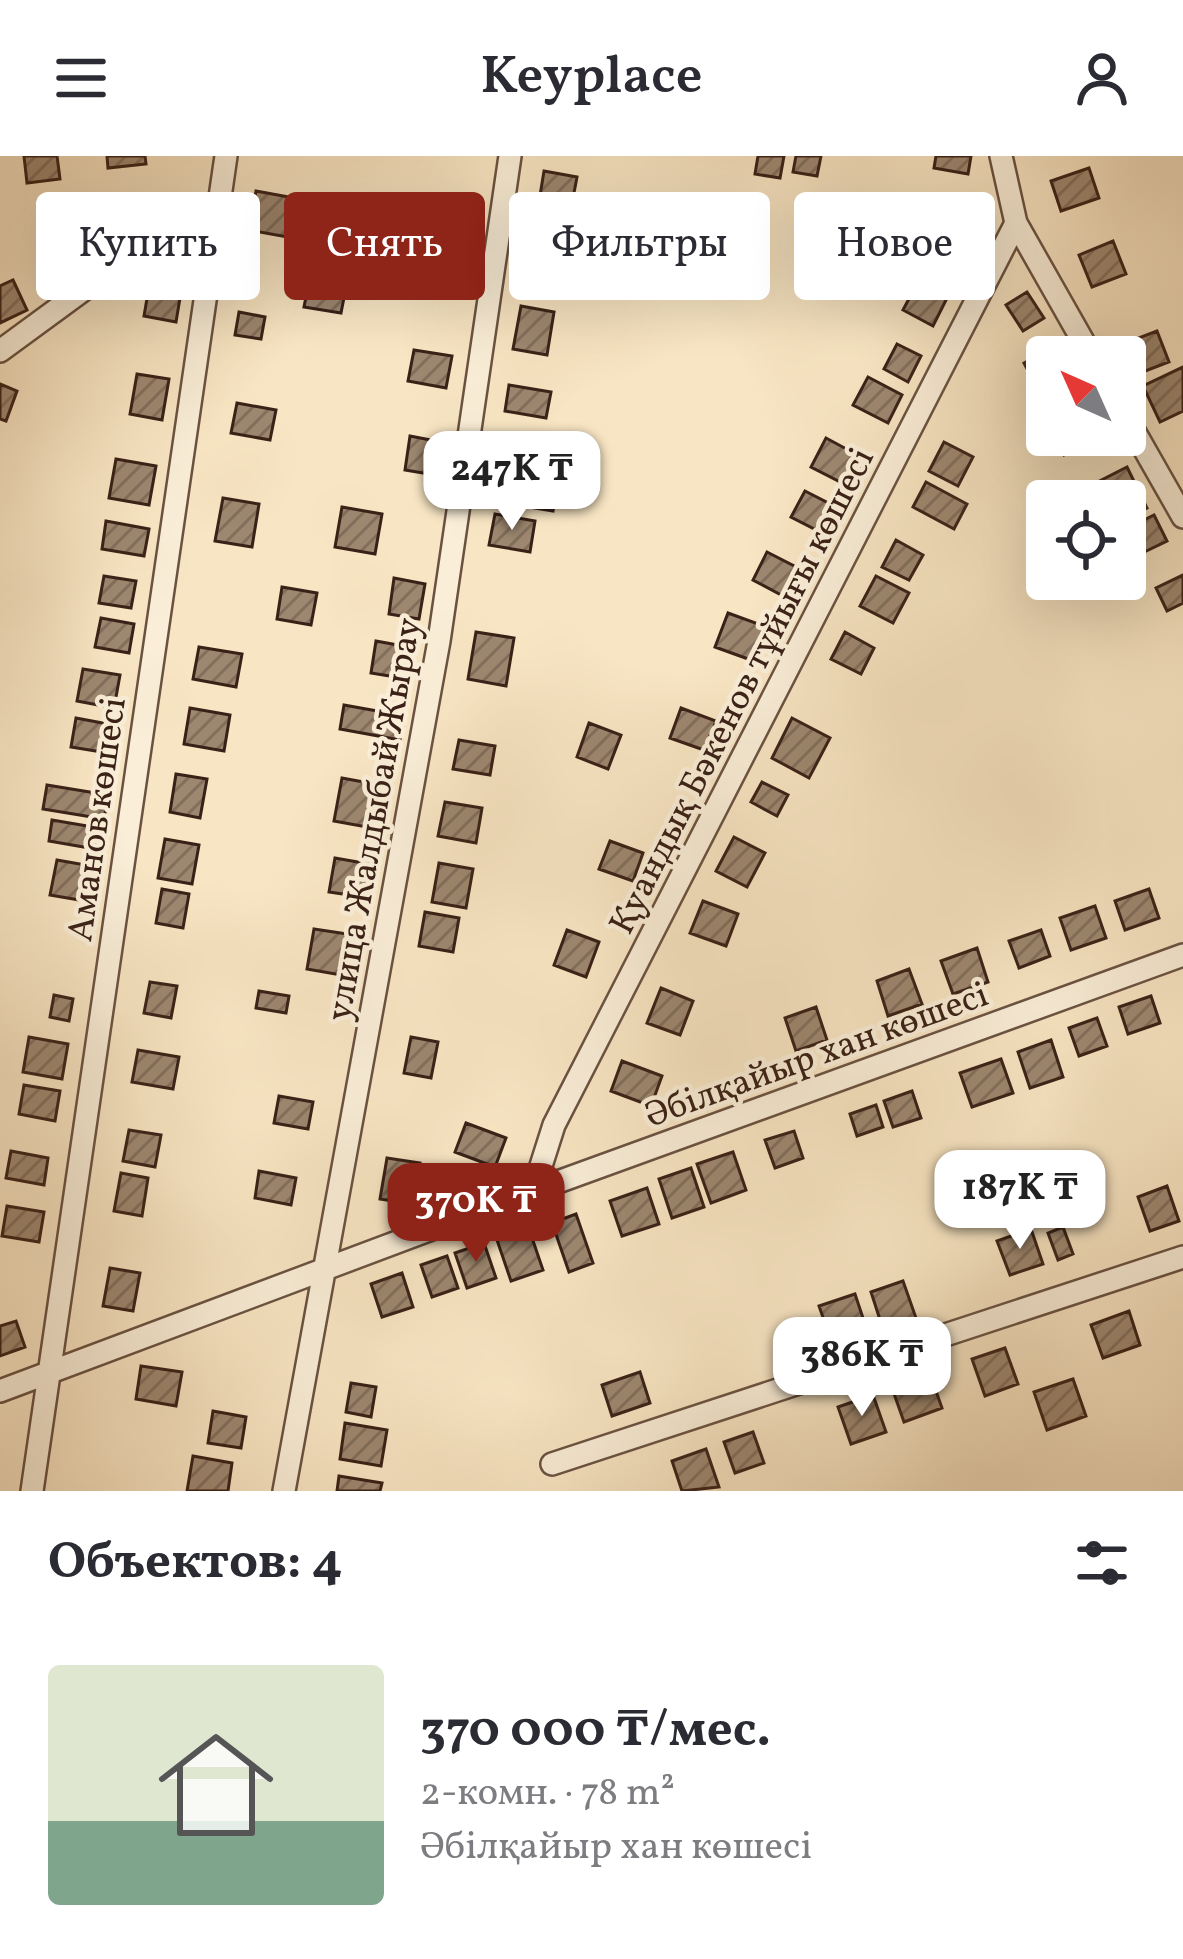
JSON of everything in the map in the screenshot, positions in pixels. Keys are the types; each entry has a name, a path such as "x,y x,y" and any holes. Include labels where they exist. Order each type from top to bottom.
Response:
{"street":[{"name":"Аманов көшесі","path":"221,192 226,156"},
{"name":"улица Жалдыбай Жырау","path":"284,1491 439,640 510,156"},
{"path":"1001,156 1016,223 1080,336"},
{"name":"Қуандық Бәкенов тұйығы көшесі","path":"533,1191 554,1124 1016,223"},
{"path":"0,351 69,300"},
{"name":"Аманов көшесі","path":"32,1491 204,300"},
{"path":"1146,452 1183,517"},
{"name":"Әбілқайыр хан көшесі","path":"0,1391 1183,955"},
{"path":"551,1464 1183,1258"}],"building":[{"path":"24,156 57,156 60,179 27,183"},
{"path":"107,156 145,156 146,164 108,168"},
{"path":"758,156 784,156 780,178 755,174"},
{"path":"796,156 821,156 817,176 793,172"},
{"path":"936,156 971,156 968,174 934,168"},
{"path":"1089,168 1099,198 1061,211 1051,181"},
{"path":"544,171 577,177 574,192 541,192"},
{"path":"256,191 284,196 284,236 260,232 260,192"},
{"path":"1113,241 1126,274 1092,287 1079,255"},
{"path":"13,280 27,310 0,323 0,286"},
{"path":"1027,292 1044,318 1023,331 1006,305"},
{"path":"147,300 180,300 176,322 144,316"},
{"path":"305,300 344,300 341,313 304,307"},
{"path":"908,300 946,300 933,326 903,310"},
{"path":"521,306 554,312 547,355 513,349"},
{"path":"239,312 265,317 261,339 235,335"},
{"path":"1157,331 1169,362 1146,371 1144,336"},
{"path":"897,344 921,356 908,382 884,369"},
{"path":"414,350 452,356 446,388 408,381"},
{"path":"1183,367 1183,411 1160,422 1146,385"},
{"path":"137,374 169,379 162,420 130,414"},
{"path":"868,377 902,395 888,423 853,405"},
{"path":"0,384 17,391 6,421 0,419"},
{"path":"509,385 551,392 546,418 505,411"},
{"path":"237,403 276,410 270,440 231,433"},
{"path":"410,436 441,442 435,475 405,470"},
{"path":"826,438 865,459 850,487 811,467"},
{"path":"944,442 973,457 958,486 929,471"},
{"path":"116,459 156,466 149,505 109,498"},
{"path":"499,466 559,477 553,511 493,501"},
{"path":"1127,467 1133,480 1102,480"},
{"path":"926,482 967,504 954,529 913,507"},
{"path":"805,491 838,508 824,534 791,517"},
{"path":"223,498 259,504 252,547 215,541"},
{"path":"342,507 382,514 375,554 335,547"},
{"path":"495,514 535,521 530,552 489,545"},
{"path":"1154,515 1167,541 1146,551 1146,519"},
{"path":"106,521 149,529 144,556 102,549"},
{"path":"896,540 923,555 909,580 882,567"},
{"path":"767,552 798,568 783,596 753,580"},
{"path":"1183,575 1183,603 1167,611 1156,588"},
{"path":"104,576 136,581 131,608 99,603"},
{"path":"876,576 909,593 893,623 860,606"},
{"path":"394,578 425,584 419,619 389,614"},
{"path":"282,587 317,593 311,625 277,619"},
{"path":"728,613 764,626 751,660 715,647"},
{"path":"101,618 134,624 129,653 95,647"},
{"path":"476,632 514,638 506,686 468,679"},
{"path":"845,632 874,648 861,674 831,659"},
{"path":"376,641 414,648 408,679 371,673"},
{"path":"199,647 242,654 236,687 193,679"},
{"path":"83,669 120,675 114,708 77,701"},
{"path":"344,705 405,716 400,740 340,729"},
{"path":"190,708 230,715 224,751 184,744"},
{"path":"681,708 716,721 704,750 670,738"},
{"path":"76,718 113,725 108,753 71,747"},
{"path":"792,718 830,738 809,778 772,758"},
{"path":"589,723 621,735 608,769 577,757"},
{"path":"459,740 495,746 490,775 453,769"},
{"path":"176,774 207,779 200,818 170,812"},
{"path":"342,778 385,786 378,829 334,821"},
{"path":"762,782 788,795 777,816 751,802"},
{"path":"47,785 108,795 104,819 43,809"},
{"path":"445,802 482,808 476,843 438,836"},
{"path":"52,820 99,828 95,849 49,841"},
{"path":"734,837 765,853 747,887 716,871"},
{"path":"165,839 199,845 192,884 158,878"},
{"path":"610,841 643,853 633,881 599,869"},
{"path":"335,858 369,864 363,897 329,892"},
{"path":"57,860 91,866 85,901 50,895"},
{"path":"439,863 473,869 466,908 432,902"},
{"path":"162,889 189,894 183,928 156,923"},
{"path":"1149,889 1159,918 1125,930 1115,901"},
{"path":"703,901 738,914 726,946 690,933"},
{"path":"1095,906 1106,938 1071,950 1060,918"},
{"path":"425,912 459,918 453,952 419,946"},
{"path":"314,929 354,935 347,976 307,969"},
{"path":"567,930 599,942 586,977 554,965"},
{"path":"1041,930 1050,956 1019,968 1009,941"},
{"path":"977,948 988,982 953,994 941,961"},
{"path":"909,969 922,1004 888,1016 877,981"},
{"path":"150,982 177,986 171,1018 144,1013"},
{"path":"661,988 693,1001 680,1035 647,1023"},
{"path":"259,991 289,996 286,1013 256,1008"},
{"path":"54,995 73,999 69,1021 50,1017"},
{"path":"1151,996 1160,1023 1128,1034 1119,1007"},
{"path":"816,1007 827,1040 796,1051 785,1018"},
{"path":"1097,1018 1107,1046 1079,1056 1069,1028"},
{"path":"29,1037 68,1044 62,1079 23,1072"},
{"path":"411,1037 438,1042 431,1078 404,1073"},
{"path":"1051,1040 1063,1077 1030,1088 1018,1052"},
{"path":"138,1050 179,1057 173,1089 132,1082"},
{"path":"1001,1059 1013,1093 972,1107 960,1073"},
{"path":"622,1061 662,1076 651,1106 611,1091"},
{"path":"24,1085 60,1091 55,1121 19,1114"},
{"path":"912,1091 921,1118 893,1127 884,1101"},
{"path":"279,1096 313,1102 308,1129 274,1123"},
{"path":"876,1105 883,1127 857,1136 850,1114"},
{"path":"466,1123 506,1138 495,1167 455,1152"},
{"path":"129,1130 161,1135 155,1167 123,1161"},
{"path":"794,1131 803,1158 775,1168 765,1140"},
{"path":"11,1151 48,1158 44,1185 6,1178"},
{"path":"733,1152 746,1190 711,1203 697,1164"},
{"path":"387,1158 420,1163 413,1204 380,1199"},
{"path":"691,1168 704,1207 672,1218 659,1179"},
{"path":"259,1171 296,1178 291,1205 255,1198"},
{"path":"121,1173 148,1178 142,1216 114,1211"},
{"path":"1167,1186 1179,1221 1150,1231 1138,1197"},
{"path":"647,1188 659,1224 622,1236 610,1201"},
{"path":"7,1206 44,1212 39,1242 2,1236"},
{"path":"576,1214 593,1263 569,1272 552,1223"},
{"path":"1063,1227 1073,1254 1058,1260 1048,1233"},
{"path":"529,1229 543,1270 511,1281 497,1240"},
{"path":"1031,1229 1043,1264 1010,1275 997,1241"},
{"path":"484,1243 496,1278 467,1288 455,1253"},
{"path":"447,1256 458,1288 432,1297 421,1265"},
{"path":"110,1268 140,1273 133,1311 103,1306"},
{"path":"402,1273 413,1307 382,1317 371,1284"},
{"path":"903,1281 916,1318 883,1329 871,1292"},
{"path":"855,1294 868,1333 833,1346 819,1306"},
{"path":"1129,1311 1140,1345 1103,1358 1091,1325"},
{"path":"16,1321 25,1347 0,1356 0,1326"},
{"path":"1005,1348 1018,1384 985,1396 972,1359"},
{"path":"141,1366 182,1372 176,1406 136,1399"},
{"path":"640,1372 650,1403 612,1416 602,1385"},
{"path":"930,1374 942,1408 904,1422 892,1388"},
{"path":"1073,1379 1086,1416 1047,1430 1034,1392"},
{"path":"351,1383 376,1387 371,1417 346,1412"},
{"path":"873,1395 886,1432 851,1444 838,1407"},
{"path":"213,1411 246,1417 241,1448 208,1443"},
{"path":"345,1423 387,1430 381,1466 340,1459"},
{"path":"753,1432 764,1463 735,1473 724,1442"},
{"path":"706,1449 719,1487 682,1491 672,1461"},
{"path":"193,1456 232,1463 228,1491 187,1491"},
{"path":"339,1476 382,1483 380,1491 337,1491"}]}
